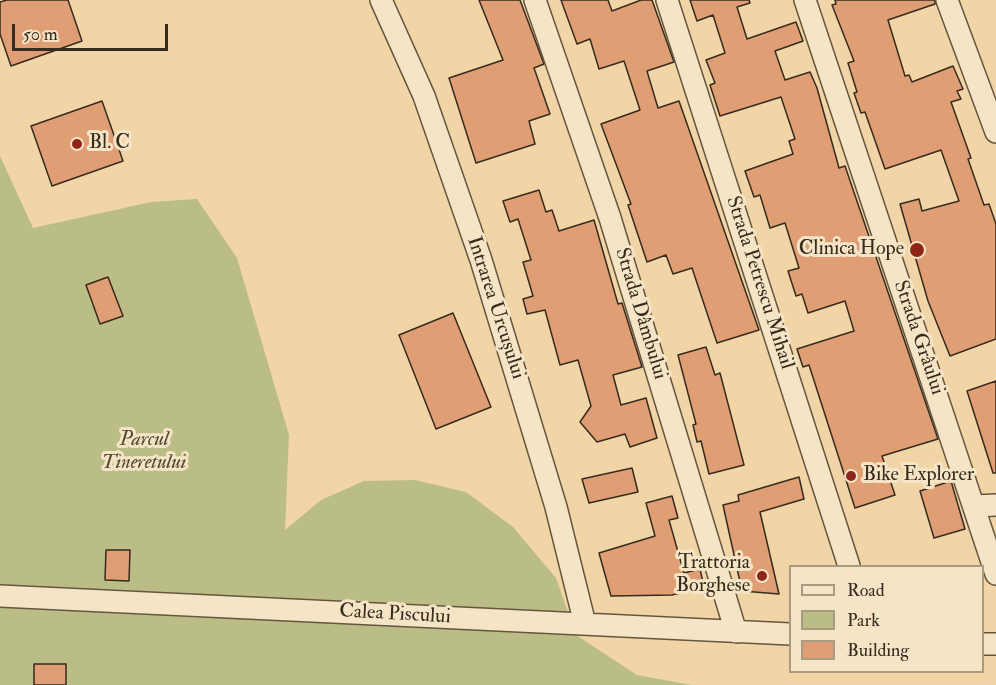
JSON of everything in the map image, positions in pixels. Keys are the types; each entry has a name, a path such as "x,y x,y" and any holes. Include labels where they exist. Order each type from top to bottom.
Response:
{"street":[{"name":"Intrarea Urcușului","path":"381,0 424,96 481,260 556,507 585,624"},
{"name":"Strada Dâmbului","path":"535,0 610,218 736,632"},
{"name":"Strada Petrescu Mihail","path":"667,0 848,565"},
{"name":"Strada Grâului","path":"805,0 996,574"},
{"path":"947,0 996,132"},
{"path":"975,506 996,505"},
{"name":"Calea Piscului","path":"0,596 789,634"}],"green space":[{"name":"Parcul Tineretului","path":"0,156 33,228 151,202 197,199 237,258 289,435 285,530 321,500 364,481 415,480 466,492 513,527 556,578 576,635 637,675 692,685 0,685"}],"building":[{"path":"68,0 82,41 11,66 0,34 0,2"},
{"path":"479,0 520,0 544,64 534,68 550,114 529,121 535,144 476,163 449,78 503,60"},
{"path":"561,0 608,0 612,11 641,0 652,0 674,62 647,71 658,108 679,101 759,330 717,343 692,268 673,274 666,255 647,262 628,205 631,204 601,124 640,110 624,61 599,69 590,39 577,44"},
{"path":"690,0 749,0 750,3 737,7 747,39 796,22 803,41 775,51 785,80 810,72 817,88 839,168 845,166 938,439 882,456 895,495 855,508 809,365 803,367 797,349 854,331 845,301 808,313 802,294 796,296 788,271 799,268 785,223 770,228 760,195 754,197 745,171 793,154 789,141 795,139 781,97 720,116 710,85 715,83 706,60 725,53 713,15 697,21"},
{"path":"835,0 935,0 935,4 888,20 905,76 909,75 912,82 953,66 963,89 957,91 961,99 951,102 971,158 968,159 984,205 989,204 996,224 996,339 950,356 928,301 900,204 919,199 922,211 959,201 941,150 885,169 865,112 861,113 854,93 857,92 848,63 854,61 832,5 836,4"},
{"name":"Bl. C","path":"102,101 123,161 52,186 31,126"},
{"path":"539,190 546,212 552,210 559,231 594,220 618,304 622,303 642,367 613,375 621,405 646,398 657,438 630,447 625,434 597,442 580,422 591,406 578,360 560,365 545,310 527,314 523,299 533,296 523,262 531,260 518,219 510,222 503,201"},
{"path":"108,277 123,316 100,324 86,285"},
{"path":"453,313 491,407 436,429 399,335"},
{"path":"706,347 715,375 720,373 744,465 709,474 701,441 697,442 693,425 696,424 678,355"},
{"path":"996,381 996,473 993,473 967,391"},
{"path":"632,468 638,492 589,503 582,479"},
{"path":"799,477 804,499 760,512 779,594 742,591 723,505 739,501 738,495"},
{"path":"951,481 965,529 934,538 920,491"},
{"path":"672,496 678,518 669,520 684,573 700,569 704,587 672,595 611,596 599,553 655,536 646,503"},
{"path":"106,550 130,550 129,581 105,580"},
{"path":"34,664 66,664 66,685 34,685"}],"place":[{"name":"Bl. C","path":"77,144"},
{"name":"Clinica Hope","path":"917,250"},
{"name":"Bike Explorer","path":"851,476"},
{"name":"Trattoria Borghese","path":"762,576"}]}
